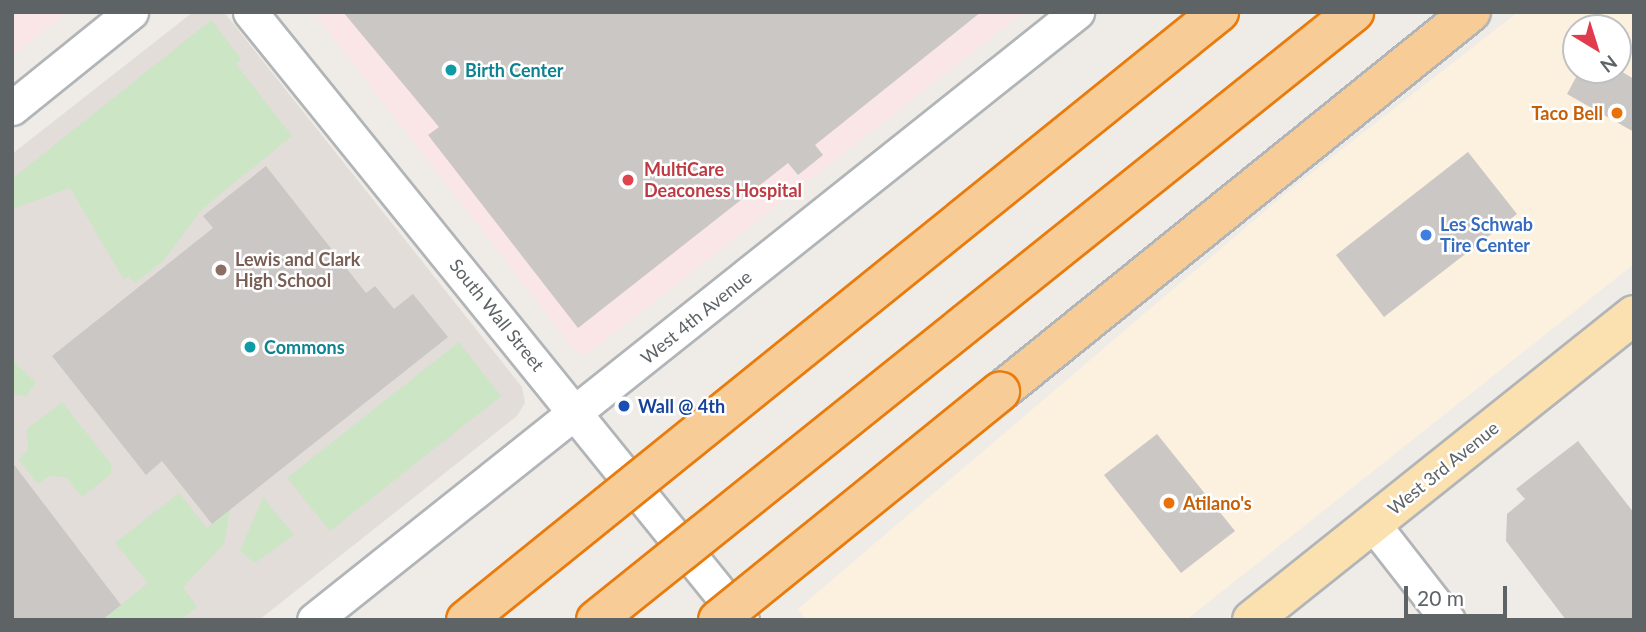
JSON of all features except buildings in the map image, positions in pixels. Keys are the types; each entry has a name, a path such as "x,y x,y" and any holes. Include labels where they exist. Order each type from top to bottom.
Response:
{"highway":[{"path":"466,620 1219,12"},
{"path":"596,620 1354,12"},
{"path":"719,620 1471,12"}],"main road":[{"name":"West 3rd Avenue","path":"1252,620 1634,315"}],"street":[{"path":"12,108 131,12"},
{"name":"South Wall Street","path":"250,12 741,620"},
{"name":"West 4th Avenue","path":"314,620 1077,12"},
{"path":"1373,524 1448,620"}],"shaded area":[{"path":"12,12 67,12 12,56"},
{"name":"Lewis and Clark High School","path":"193,12 224,12 522,387 525,403 517,416 259,620 12,620 12,154"},
{"name":"MultiCare Deaconess Hospital","path":"313,12 1024,12 586,355 574,349"},
{"path":"1518,12 1634,12 1634,264 1186,620 806,620 798,609 1286,193"}],"green space":[{"path":"211,20 241,59 236,64 292,136 203,208 163,261 135,283 129,276 124,280 70,188 12,209 12,179"},
{"path":"459,342 501,396 330,531 287,478"},
{"path":"12,360 36,383 26,396 12,394"},
{"path":"62,402 111,464 111,474 82,497 66,477 49,476 38,484 18,459 28,450 27,429"},
{"path":"179,493 207,528 230,509 224,544 183,587 197,607 181,620 102,620 148,583 115,543"},
{"path":"263,497 294,535 255,563 240,551"}],"place":[{"name":"Birth Center","path":"451,70"},
{"name":"Taco Bell","path":"1617,113"},
{"name":"MultiCare Deaconess Hospital","path":"628,180"},
{"name":"Les Schwab Tire Center","path":"1426,235"},
{"name":"Lewis and Clark High School","path":"221,270"},
{"name":"Commons","path":"250,347"},
{"name":"Wall @ 4th","path":"624,406"},
{"name":"Atilano's","path":"1169,503"}]}
